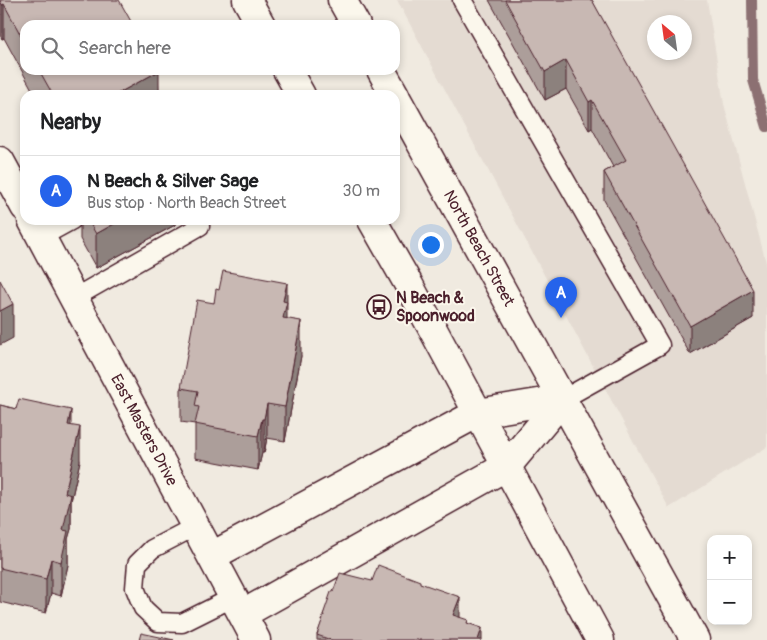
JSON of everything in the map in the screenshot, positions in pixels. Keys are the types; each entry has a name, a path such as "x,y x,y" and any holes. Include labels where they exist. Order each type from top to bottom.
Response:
{"street":[{"path":"247,0 258,20"},
{"path":"342,0 353,20"},
{"path":"290,75 298,90"},
{"name":"North Beach Street","path":"384,75 392,90"},
{"name":"North Beach Street","path":"400,104 695,640"},
{"path":"0,161 20,198"},
{"path":"375,225 600,640"},
{"name":"East Masters Drive","path":"36,229 239,605 256,640"},
{"path":"212,556 478,413 562,399"},
{"path":"239,605 507,466 562,399"}],"lane":[{"path":"462,0 660,345 562,399"},
{"path":"36,229 52,225"},
{"path":"74,298 200,225"},
{"path":"196,526 152,549 137,564 135,588 143,608 158,622 182,623 239,605"}],"shaded area":[{"path":"397,0 707,0 724,104 767,266 767,447 669,508"}],"building":[{"path":"0,0 119,0 130,20 20,20 20,34 4,4 2,5"},
{"path":"505,0 592,0 753,290 690,326 604,172 626,160 592,100 589,102 566,60 545,72"},
{"path":"42,75 152,75 124,90 50,90"},
{"path":"91,225 112,225 96,234"},
{"path":"223,271 287,283 283,301 287,302 283,318 301,321 285,407 267,404 258,436 195,424 199,407 195,406 198,391 181,388 197,300 214,303 216,289 219,290"},
{"path":"0,280 13,304 0,311"},
{"path":"19,399 71,410 68,425 80,427 65,493 71,495 63,530 68,531 61,562 51,559 46,579 0,568 0,405 16,409"},
{"path":"378,565 460,597 453,615 468,620 467,623 482,628 478,640 331,640 317,635 331,592 333,592 340,573 372,581"},
{"path":"141,633 174,640 139,640"}],"waterway":[{"path":"752,0 753,80 767,127"}],"place":[{"name":"N Beach & Spoonwood","path":"379,307"},
{"name":"N Beach & Silver Sage","path":"561,318"}]}
